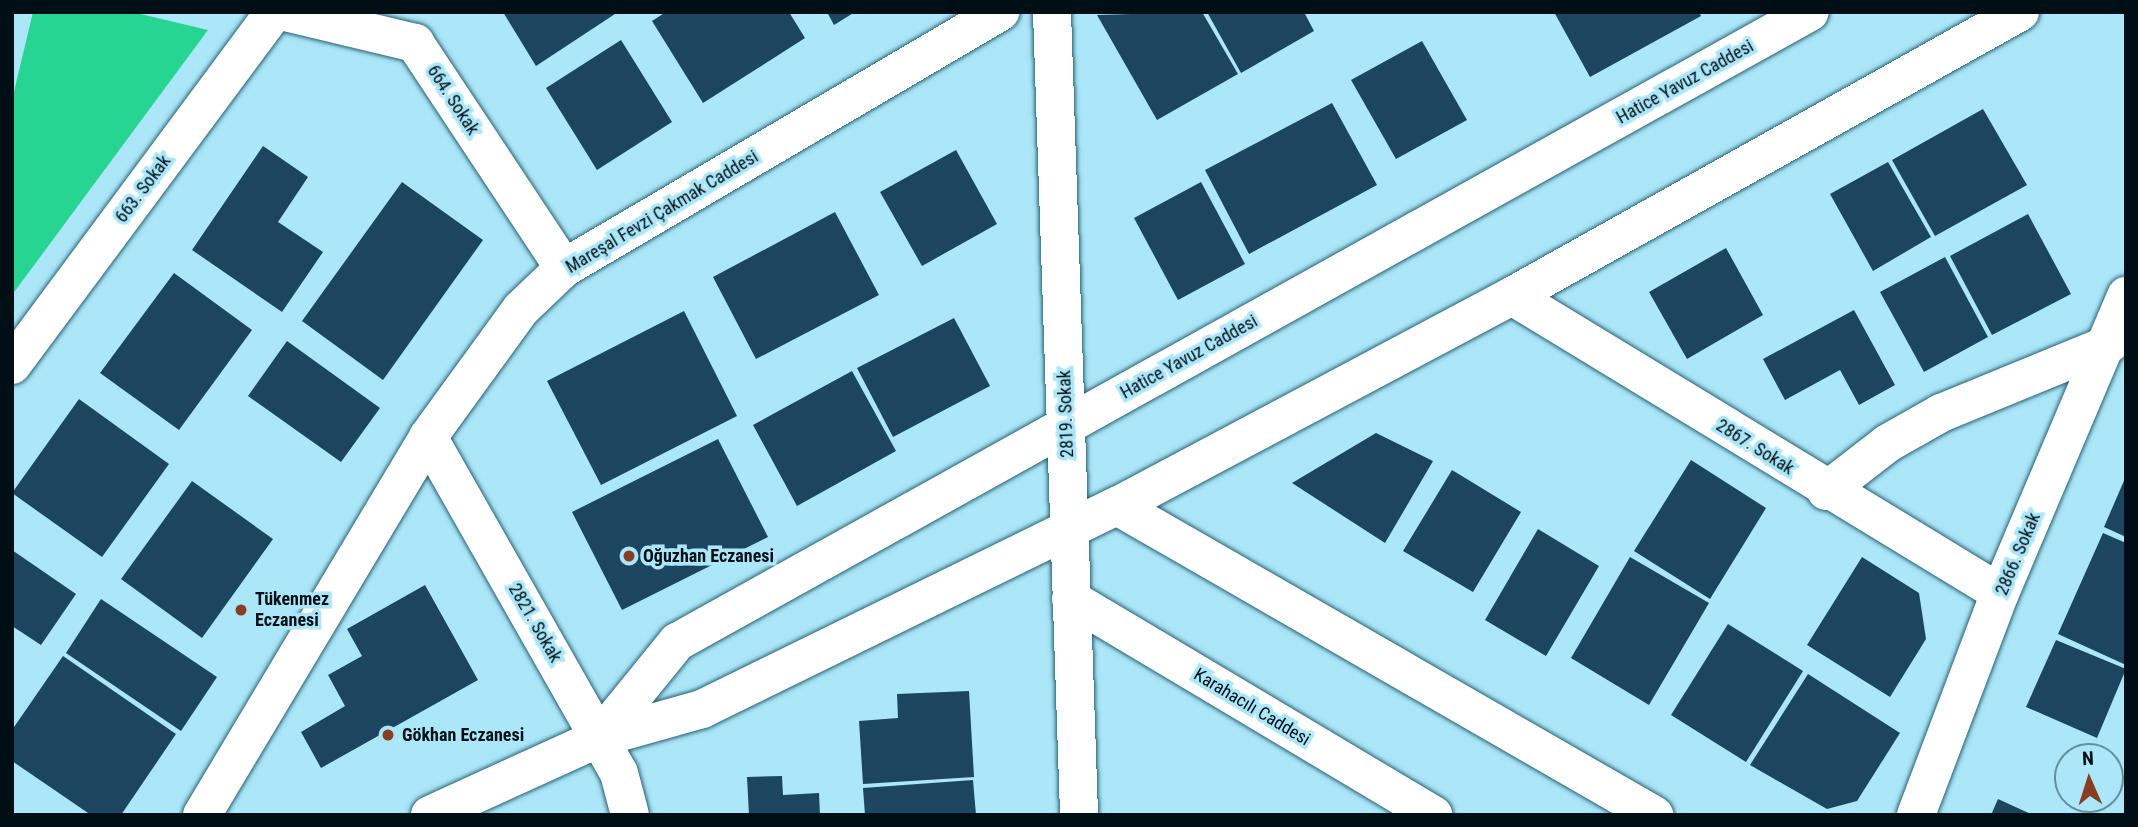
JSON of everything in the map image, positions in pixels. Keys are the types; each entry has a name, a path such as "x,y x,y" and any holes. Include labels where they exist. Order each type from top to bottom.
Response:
{"street":[{"name":"663. Sokak","path":"12,365 274,12"},
{"name":"664. Sokak","path":"285,12 417,27 564,268"},
{"name":"Mareşal Fevzi Çakmak Caddesi","path":"201,815 428,437 521,309 564,268 1000,12"},
{"name":"2819. Sokak","path":"1052,12 1080,815"},
{"name":"Hatice Yavuz Caddesi","path":"599,738 677,642 1810,12"},
{"path":"430,815 599,738 702,709 1069,531 1512,296 2020,12"},
{"name":"2867. Sokak","path":"1512,296 1826,491 2000,593"},
{"name":"2866. Sokak","path":"1916,815 2000,593 2109,344 2126,296"},
{"path":"1826,491 1888,443 1941,413 2109,344"},
{"name":"2821. Sokak","path":"428,437 619,773 631,815"},
{"path":"1118,506 1654,815"},
{"name":"Karahacılı Caddesi","path":"1071,599 1433,815"}],"green space":[{"path":"33,12 132,12 208,30 12,295 12,100"}],"building":[{"path":"503,12 618,12 536,66"},
{"path":"666,12 789,12 805,38 703,103 652,21"},
{"path":"827,12 855,12 834,25"},
{"path":"1202,12 1238,74 1157,120 1097,15"},
{"path":"1207,12 1304,12 1314,31 1241,73"},
{"path":"1554,12 1699,12 1701,16 1590,77"},
{"path":"621,40 672,122 597,170 546,88"},
{"path":"1422,41 1467,120 1396,159 1351,80"},
{"path":"1332,103 1377,185 1249,254 1205,170"},
{"path":"1983,109 2027,185 1935,236 1892,160"},
{"path":"263,146 308,177 278,222 323,252 282,312 192,250"},
{"path":"956,150 997,224 922,266 880,192"},
{"path":"1888,162 1931,237 1873,271 1830,194"},
{"path":"402,182 483,240 383,380 302,321"},
{"path":"1201,182 1245,264 1178,300 1134,218"},
{"path":"835,212 879,295 756,359 713,277"},
{"path":"2028,214 2071,294 1992,335 1950,256"},
{"path":"1726,248 1763,315 1687,359 1649,292"},
{"path":"1945,257 1988,337 1924,372 1880,292"},
{"path":"174,273 252,330 179,430 100,373"},
{"path":"1854,310 1895,385 1859,405 1840,370 1785,400 1763,359"},
{"path":"684,311 737,416 601,485 547,381"},
{"path":"954,318 990,386 893,437 857,368"},
{"path":"287,341 380,408 341,462 248,396"},
{"path":"852,371 896,451 797,506 753,425"},
{"path":"79,399 169,464 102,557 12,493"},
{"path":"1376,433 1433,461 1385,543 1292,483"},
{"path":"718,439 768,537 622,610 572,512"},
{"path":"1691,460 1766,508 1710,599 1634,551"},
{"path":"1452,470 1521,512 1473,592 1403,551"},
{"path":"2126,476 2126,537 2104,527"},
{"path":"192,481 273,539 202,638 121,579"},
{"path":"1538,529 1599,566 1546,656 1485,620"},
{"path":"2103,533 2126,543 2126,665 2058,634"},
{"path":"12,550 76,594 41,645 12,626"},
{"path":"1630,557 1709,603 1649,705 1571,658"},
{"path":"1862,557 1919,593 1926,639 1890,697 1807,645"},
{"path":"425,585 478,680 321,768 301,732 345,706 328,675 362,656 347,629"},
{"path":"101,599 217,677 181,731 66,653"},
{"path":"1728,624 1803,671 1746,762 1671,715"},
{"path":"2056,640 2126,669 2097,738 2026,707"},
{"path":"63,656 176,734 121,815 91,815 12,761 12,730"},
{"path":"1808,674 1900,733 1857,801 1827,809 1750,765"},
{"path":"969,691 974,777 863,784 859,721 898,718 897,694"},
{"path":"782,776 783,795 819,793 820,815 749,815 747,777"},
{"path":"973,780 976,815 865,815 863,788"},
{"path":"1998,799 2033,815 1991,815"}],"place":[{"name":"Oğuzhan Eczanesi","path":"629,556"},
{"name":"Tükenmez Eczanesi","path":"241,610"},
{"name":"Gökhan Eczanesi","path":"388,735"}]}
